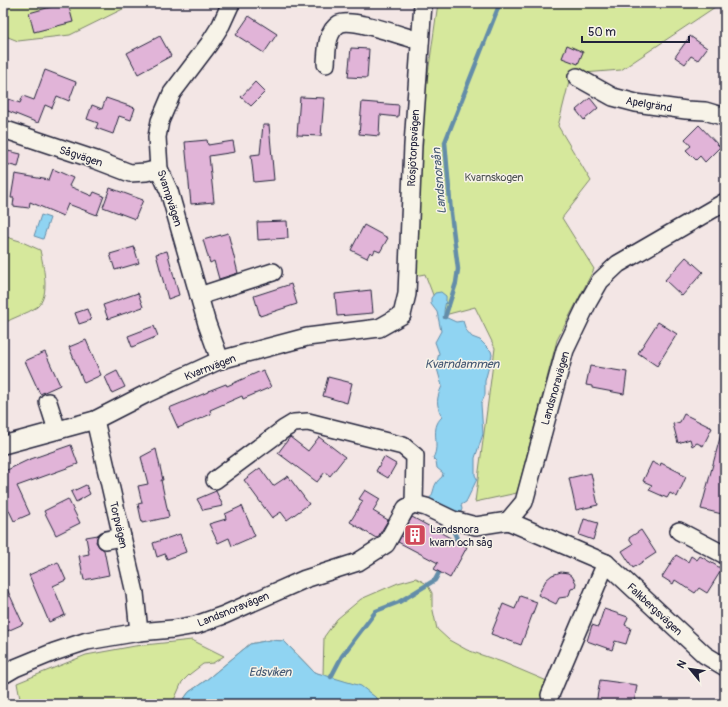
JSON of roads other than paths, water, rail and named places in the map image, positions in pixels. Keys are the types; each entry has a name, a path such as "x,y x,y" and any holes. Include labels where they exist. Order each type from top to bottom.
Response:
{"street":[{"name":"Svampvägen","path":"220,360 199,296 169,191 159,169 157,137 162,114 172,93 209,44 221,25 231,3"},
{"name":"Rösjötorpsvägen","path":"408,294 413,145 423,3"},
{"path":"326,64 329,38 333,29 340,24 348,23 368,25 420,41"},
{"name":"Apelgränd","path":"577,77 613,96 636,103 705,111 725,117"},
{"name":"Sågvägen","path":"3,129 130,173 159,169"},
{"name":"Landsnoravägen","path":"508,521 524,502 565,350 588,302 600,281 618,264 725,202"},
{"path":"199,296 272,272"},
{"name":"Kvarnvägen","path":"3,445 95,420 146,394 220,360 307,337 379,328 402,315 408,294"},
{"path":"48,402 57,430"},
{"name":"Torpvägen","path":"95,420 114,539 135,593 139,632"},
{"path":"215,480 284,429 294,423 308,422 403,446 415,456 414,504 426,507 453,520 476,526 508,521"},
{"name":"Landsnoravägen","path":"3,675 54,652 87,641 139,632 196,625 224,615 305,579 358,562 386,544 406,508 414,504"},
{"name":"Falkbergsvägen","path":"508,521 606,563 705,655 725,667"},
{"path":"679,531 725,556"},
{"path":"550,695 606,563"}],"water":[{"path":"41,215 50,218 43,239 34,236"},
{"name":"Kvarndammen","path":"441,292 446,296 444,312 445,317 456,322 463,321 466,330 472,337 480,340 491,351 492,355 485,381 485,395 481,404 483,434 475,458 475,475 477,479 466,502 461,505 462,509 460,514 429,499 436,483 442,477 443,473 437,468 436,461 433,458 436,447 436,426 442,417 438,402 442,386 436,365 439,353 435,342 441,331 437,312 431,304 431,298 435,293"},
{"name":"Edsviken","path":"270,640 284,641 314,672 361,686 384,704 180,704 189,692 205,681 250,644"}],"waterway":[{"name":"Landsnoraån","path":"445,317 456,283 458,269 451,213 445,142 500,3"},
{"path":"451,525 457,539 454,545"},
{"path":"331,677 342,656 376,611 399,602 435,580 442,567"}],"place":[{"name":"Landsnora kvarn och såg","path":"415,535"}],"park label":[{"name":"Kvarnskogen","path":"494,177"}]}
